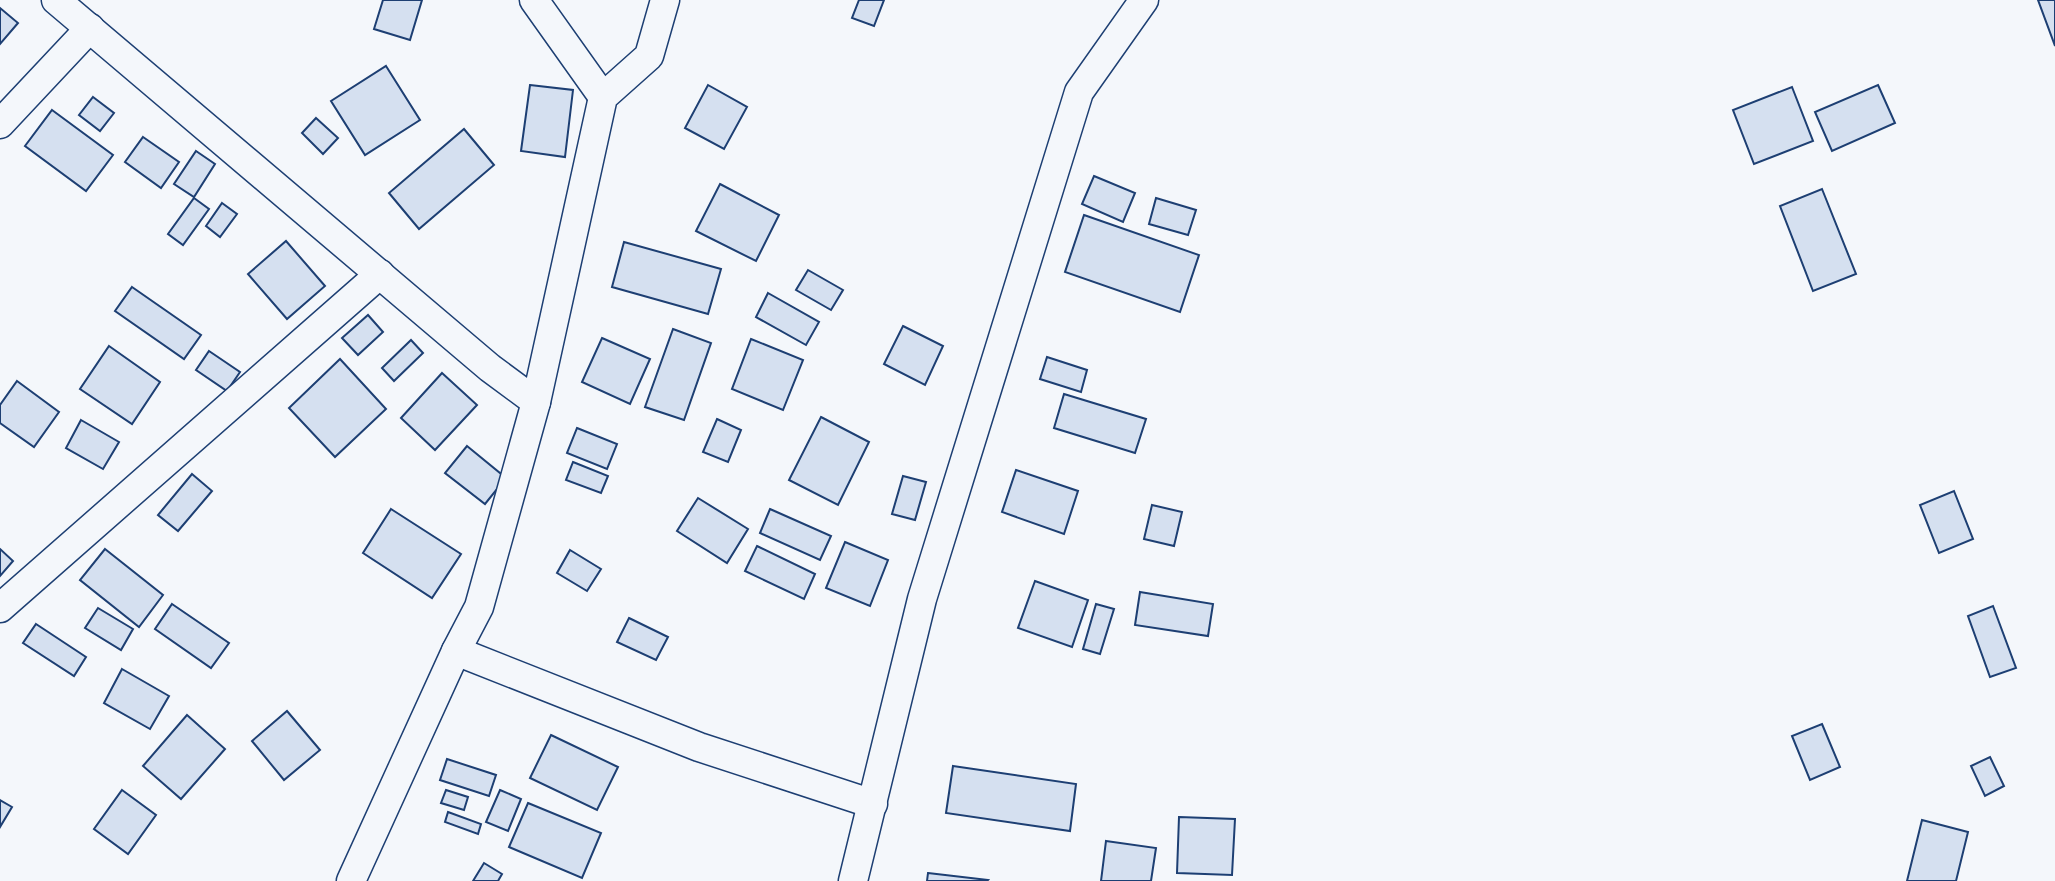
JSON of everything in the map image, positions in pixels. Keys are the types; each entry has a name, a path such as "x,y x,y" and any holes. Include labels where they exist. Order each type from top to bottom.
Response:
{"street":[{"path":"56,0 490,368 536,402"},
{"path":"534,0 603,97"},
{"path":"351,881 479,607 536,402 603,97 649,56 665,0"},
{"path":"853,881 922,599 1079,92 1144,0"},
{"path":"0,124 90,28"},
{"path":"0,608 380,274"},
{"path":"456,651 699,747 873,804"}],"building":[{"path":"383,0 422,0 410,40 374,29"},
{"path":"859,0 884,0 874,26 852,18"},
{"path":"2038,0 2055,0 2055,46"},
{"path":"0,8 18,23 0,44"},
{"path":"386,66 420,120 365,155 331,101"},
{"path":"530,85 573,90 565,157 521,151"},
{"path":"708,85 747,107 724,149 685,128"},
{"path":"1878,85 1895,123 1832,151 1815,112"},
{"path":"1792,87 1813,141 1754,164 1733,110"},
{"path":"93,97 114,113 100,131 79,115"},
{"path":"52,110 113,155 86,191 25,146"},
{"path":"316,118 338,138 323,154 302,133"},
{"path":"464,129 494,165 419,229 389,193"},
{"path":"143,137 179,162 161,188 125,162"},
{"path":"196,151 215,164 194,197 174,184"},
{"path":"1094,176 1135,193 1123,222 1082,204"},
{"path":"720,184 779,215 756,261 696,231"},
{"path":"1822,189 1856,274 1813,291 1780,206"},
{"path":"194,198 209,209 183,245 168,234"},
{"path":"1156,198 1196,210 1188,235 1149,224"},
{"path":"222,203 237,214 220,237 206,226"},
{"path":"1084,215 1199,255 1180,312 1065,272"},
{"path":"286,241 325,286 287,319 248,274"},
{"path":"624,242 721,269 708,314 612,287"},
{"path":"808,270 843,290 831,310 796,290"},
{"path":"132,287 201,335 184,359 115,311"},
{"path":"768,293 819,322 806,345 756,317"},
{"path":"368,315 383,332 358,355 342,338"},
{"path":"903,326 943,346 925,385 884,364"},
{"path":"673,329 711,343 684,420 645,407"},
{"path":"602,338 650,359 630,404 582,382"},
{"path":"751,339 803,360 783,410 732,389"},
{"path":"411,340 423,353 394,381 382,368"},
{"path":"109,346 160,382 132,424 80,389"},
{"path":"209,351 240,372 227,391 196,370"},
{"path":"1047,357 1087,370 1081,392 1040,379"},
{"path":"340,359 386,409 335,457 289,408"},
{"path":"442,373 477,405 435,450 401,418"},
{"path":"17,381 59,412 34,447 0,423 0,405"},
{"path":"1064,394 1146,419 1135,453 1054,428"},
{"path":"821,417 869,442 838,505 789,480"},
{"path":"717,419 741,430 728,462 703,452"},
{"path":"81,420 119,442 103,469 66,448"},
{"path":"577,428 617,444 607,469 567,453"},
{"path":"467,446 506,478 485,504 445,473"},
{"path":"573,462 608,476 601,493 566,480"},
{"path":"1016,470 1078,491 1064,534 1002,512"},
{"path":"192,474 212,491 178,531 158,515"},
{"path":"903,476 926,482 915,520 892,514"},
{"path":"1954,491 1973,539 1939,553 1920,505"},
{"path":"698,498 748,529 727,563 677,531"},
{"path":"1152,505 1182,512 1174,546 1144,539"},
{"path":"391,509 461,554 432,598 363,553"},
{"path":"770,509 831,536 820,560 760,533"},
{"path":"845,542 888,560 870,606 826,588"},
{"path":"757,546 815,574 804,599 745,571"},
{"path":"0,549 13,561 0,576"},
{"path":"105,549 163,595 139,627 80,580"},
{"path":"570,550 601,569 587,591 557,573"},
{"path":"1035,581 1088,600 1072,647 1018,628"},
{"path":"1140,592 1213,604 1208,636 1135,625"},
{"path":"172,604 229,643 211,668 155,629"},
{"path":"1096,604 1114,609 1100,654 1083,649"},
{"path":"1993,606 2016,668 1990,677 1968,616"},
{"path":"98,608 133,629 121,650 85,628"},
{"path":"629,618 668,637 656,660 617,642"},
{"path":"36,624 86,657 74,676 23,643"},
{"path":"122,669 169,696 150,729 104,703"},
{"path":"287,711 320,750 284,780 252,741"},
{"path":"187,715 225,749 181,799 143,766"},
{"path":"1822,724 1840,767 1810,780 1792,736"},
{"path":"551,735 618,767 597,810 530,778"},
{"path":"1990,757 2004,786 1985,796 1971,766"},
{"path":"447,759 496,775 489,796 440,780"},
{"path":"953,766 1076,784 1070,831 946,813"},
{"path":"122,790 156,815 128,854 94,829"},
{"path":"446,790 468,797 464,810 441,803"},
{"path":"500,790 521,799 508,831 486,822"},
{"path":"0,800 12,807 0,827"},
{"path":"528,803 601,833 582,878 509,847"},
{"path":"448,812 481,824 478,834 445,822"},
{"path":"1179,817 1235,819 1232,875 1177,873"},
{"path":"1922,820 1968,832 1956,881 1907,881"},
{"path":"1106,841 1156,848 1151,881 1101,881"},
{"path":"484,863 502,874 498,881 473,881"},
{"path":"928,873 988,880 927,881"}]}
